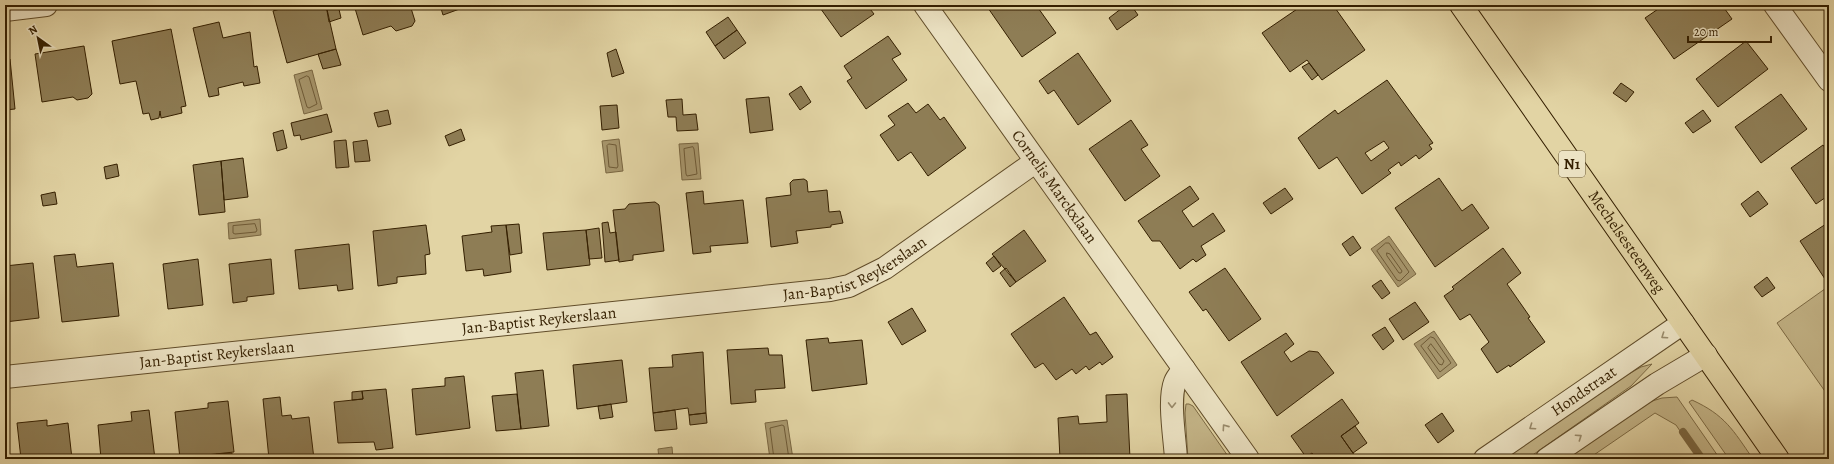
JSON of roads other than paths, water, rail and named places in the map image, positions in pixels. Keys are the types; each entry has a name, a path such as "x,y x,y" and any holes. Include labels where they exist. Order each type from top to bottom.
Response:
{"main road":[{"name":"Mechelsesteenweg","path":"1461,5 1778,459"}],"street":[{"path":"5,10 46,5"},
{"name":"Cornelis Marckxlaan","path":"925,5 1035,162 1248,459"},
{"path":"1775,5 1829,80"},
{"name":"Jan-Baptist Reykerslaan","path":"5,377 836,289 849,286 885,268 1035,162"},
{"name":"Hondstraat","path":"1485,459 1683,323"},
{"path":"1547,459 1657,384 1706,355"},
{"path":"1176,459 1172,411 1173,394 1175,382 1184,369"}],"water":[{"path":"312,70 322,109 304,114 294,75"},
{"path":"619,139 623,171 606,173 602,141"},
{"path":"698,143 701,179 682,180 679,144"},
{"path":"260,219 261,235 229,239 228,223"},
{"path":"1389,236 1416,274 1398,287 1371,249"},
{"path":"1434,331 1457,365 1438,379 1414,344"},
{"path":"787,420 793,459 770,459 765,423"},
{"path":"672,447 673,459 659,459 658,449"}],"waterway":[{"path":"1683,432 1702,459"}]}
